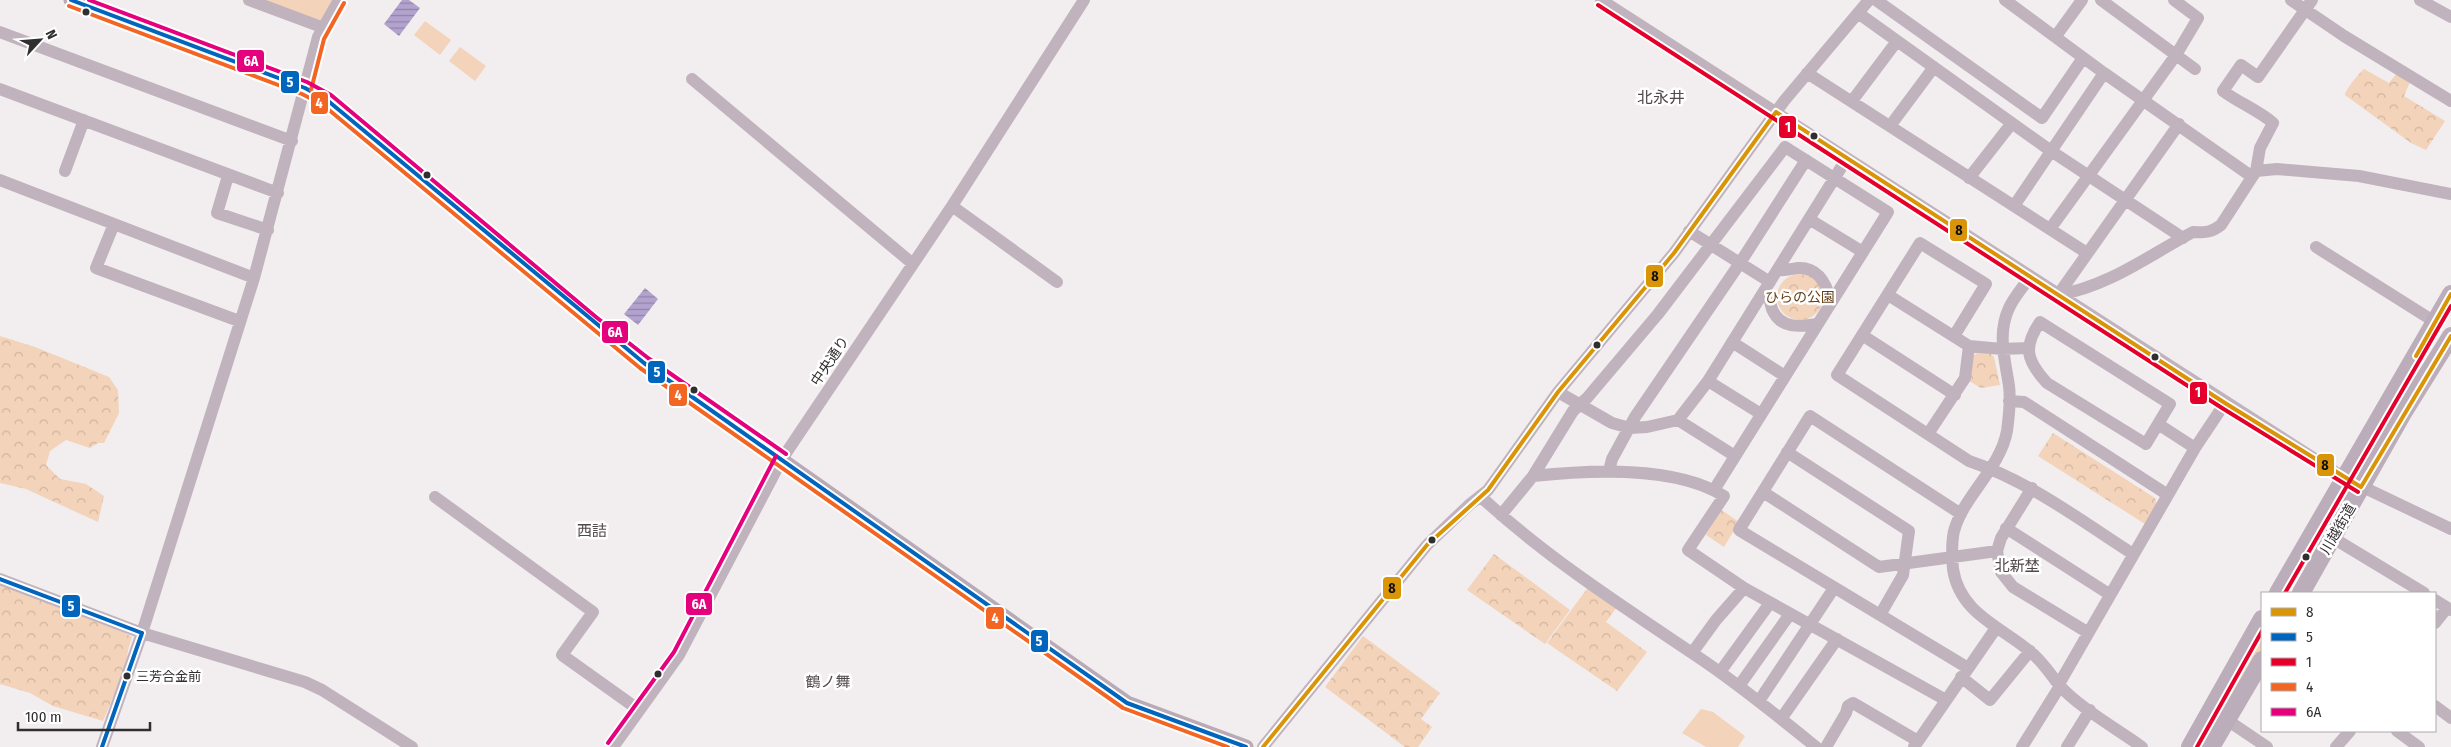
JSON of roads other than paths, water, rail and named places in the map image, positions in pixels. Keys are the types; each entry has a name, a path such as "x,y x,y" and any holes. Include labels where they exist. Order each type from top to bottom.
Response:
{"highway":[{"name":"川越街道","path":"2279,592 2346,479 2451,294"},
{"name":"川越街道","path":"2302,592 2451,336"},
{"path":"2190,747 2261,621"},
{"path":"2211,747 2261,662"}],"main road":[{"path":"71,0 306,88 337,107 592,322 644,363 1126,703 1246,747"}],"street":[{"path":"249,0 324,28"},
{"path":"102,747 142,633 254,278 292,141 318,37 339,0"},
{"name":"中央通り","path":"613,747 679,655 782,459 952,206 1084,0"},
{"path":"1601,0 2225,403 2346,479 2361,488 2451,529"},
{"path":"1262,747 1427,546 1488,490 1558,392 1651,282 1776,112 1870,0"},
{"path":"1876,0 2042,118 2083,58"},
{"path":"2005,0 2142,100 2254,173 2277,169 2359,176 2451,194"},
{"path":"2056,36 2082,0"},
{"path":"2101,0 2195,69"},
{"path":"2050,230 2176,55 2198,18 2174,0"},
{"path":"2291,0 2308,5 2451,101"},
{"path":"2420,0 2451,17"},
{"path":"2058,295 2083,290 2120,274 2193,232 2203,233 2214,230 2221,225 2254,173 2260,148 2273,123 2258,111 2243,105 2223,91 2241,66 2258,77 2308,5"},
{"path":"1858,13 2051,151 2183,238"},
{"path":"0,32 292,141"},
{"path":"1852,101 1897,41"},
{"path":"1890,126 1934,67"},
{"path":"1807,73 2087,253"},
{"path":"2014,206 2104,73"},
{"path":"692,79 913,264"},
{"path":"0,89 228,176 278,193"},
{"path":"65,171 84,120"},
{"path":"1969,178 2012,123"},
{"path":"2058,295 2179,124"},
{"path":"1501,515 1533,476 1580,405 1658,314 1784,146 1888,212 1714,490"},
{"path":"1558,392 1612,423 1630,428 1647,427 1678,420 1708,381 1847,158"},
{"path":"1608,471 1612,459 1635,417 1740,263 1806,160"},
{"path":"228,176 216,213 268,230"},
{"path":"0,180 254,278"},
{"path":"952,206 1056,282"},
{"path":"1810,219 1863,252"},
{"path":"114,224 96,268 240,321"},
{"path":"1689,230 1740,263 1768,286 1775,314 1782,321 1796,327 1817,324"},
{"path":"1954,336 1986,284 1920,243 1837,375 1969,461 1991,468 2032,488 2133,554"},
{"path":"2316,246 2436,322"},
{"path":"1778,270 1801,268 1815,273 1824,281 1831,302"},
{"path":"2030,276 2009,308 2003,328 2002,349 2010,401 2006,434 1991,468 1961,514 1954,531 1952,558 1955,578 1964,597 1976,613 2030,651 2045,665 2060,685 2090,710 2142,747"},
{"path":"1888,295 1969,346 2002,349 2028,348"},
{"path":"2040,322 2170,404 2158,424 2146,444 2047,383 2038,374 2028,348 2030,337 2040,322"},
{"path":"1862,335 1955,395"},
{"path":"1732,342 1785,376"},
{"path":"1928,434 1965,378 1969,346"},
{"path":"1708,381 1761,414"},
{"path":"2010,401 2024,402 2168,495"},
{"path":"2022,747 2060,685 2087,632 2195,448 2225,403"},
{"path":"1961,514 1810,416 1739,530 1880,615 1965,672 1990,700 2030,651"},
{"path":"1678,420 1735,456"},
{"path":"2158,424 2195,448"},
{"path":"1787,452 1909,531 1905,563 1899,584 1880,615"},
{"path":"1533,476 1574,471 1652,474 1714,490 1724,496 1688,550 1744,588 1946,700"},
{"path":"2032,488 2006,528 1997,551 2001,572 2013,587 2087,632"},
{"path":"1763,492 1878,567 1997,551"},
{"path":"1480,496 1501,515 1565,565 1720,672 1816,747"},
{"path":"435,498 593,612 562,655 640,710"},
{"path":"2006,528 2109,594"},
{"path":"2333,538 2422,592"},
{"path":"0,579 142,633 305,682 322,690 412,747"},
{"path":"1692,653 1744,588"},
{"path":"1759,701 1834,588"},
{"path":"2436,601 2449,609 2436,622"},
{"path":"1720,672 1770,603"},
{"path":"1739,686 1790,614"},
{"path":"1826,747 1846,713 1848,706 1853,703 1916,744 1996,628"},
{"path":"1781,719 1837,639"},
{"path":"2436,707 2451,718"},
{"path":"2067,747 2090,710"},
{"path":"2228,720 2267,747"},
{"path":"2342,745 2349,732"},
{"path":"2398,732 2419,747"}],"place":[{"name":"三芳合金前","path":"127,676"}],"district":[{"name":"北永井","path":"1661,97"},
{"name":"西詰","path":"592,531"},
{"name":"北新埜","path":"2017,566"},
{"name":"鶴ノ舞","path":"828,682"}],"park label":[{"name":"ひらの公園","path":"1800,297"}]}
